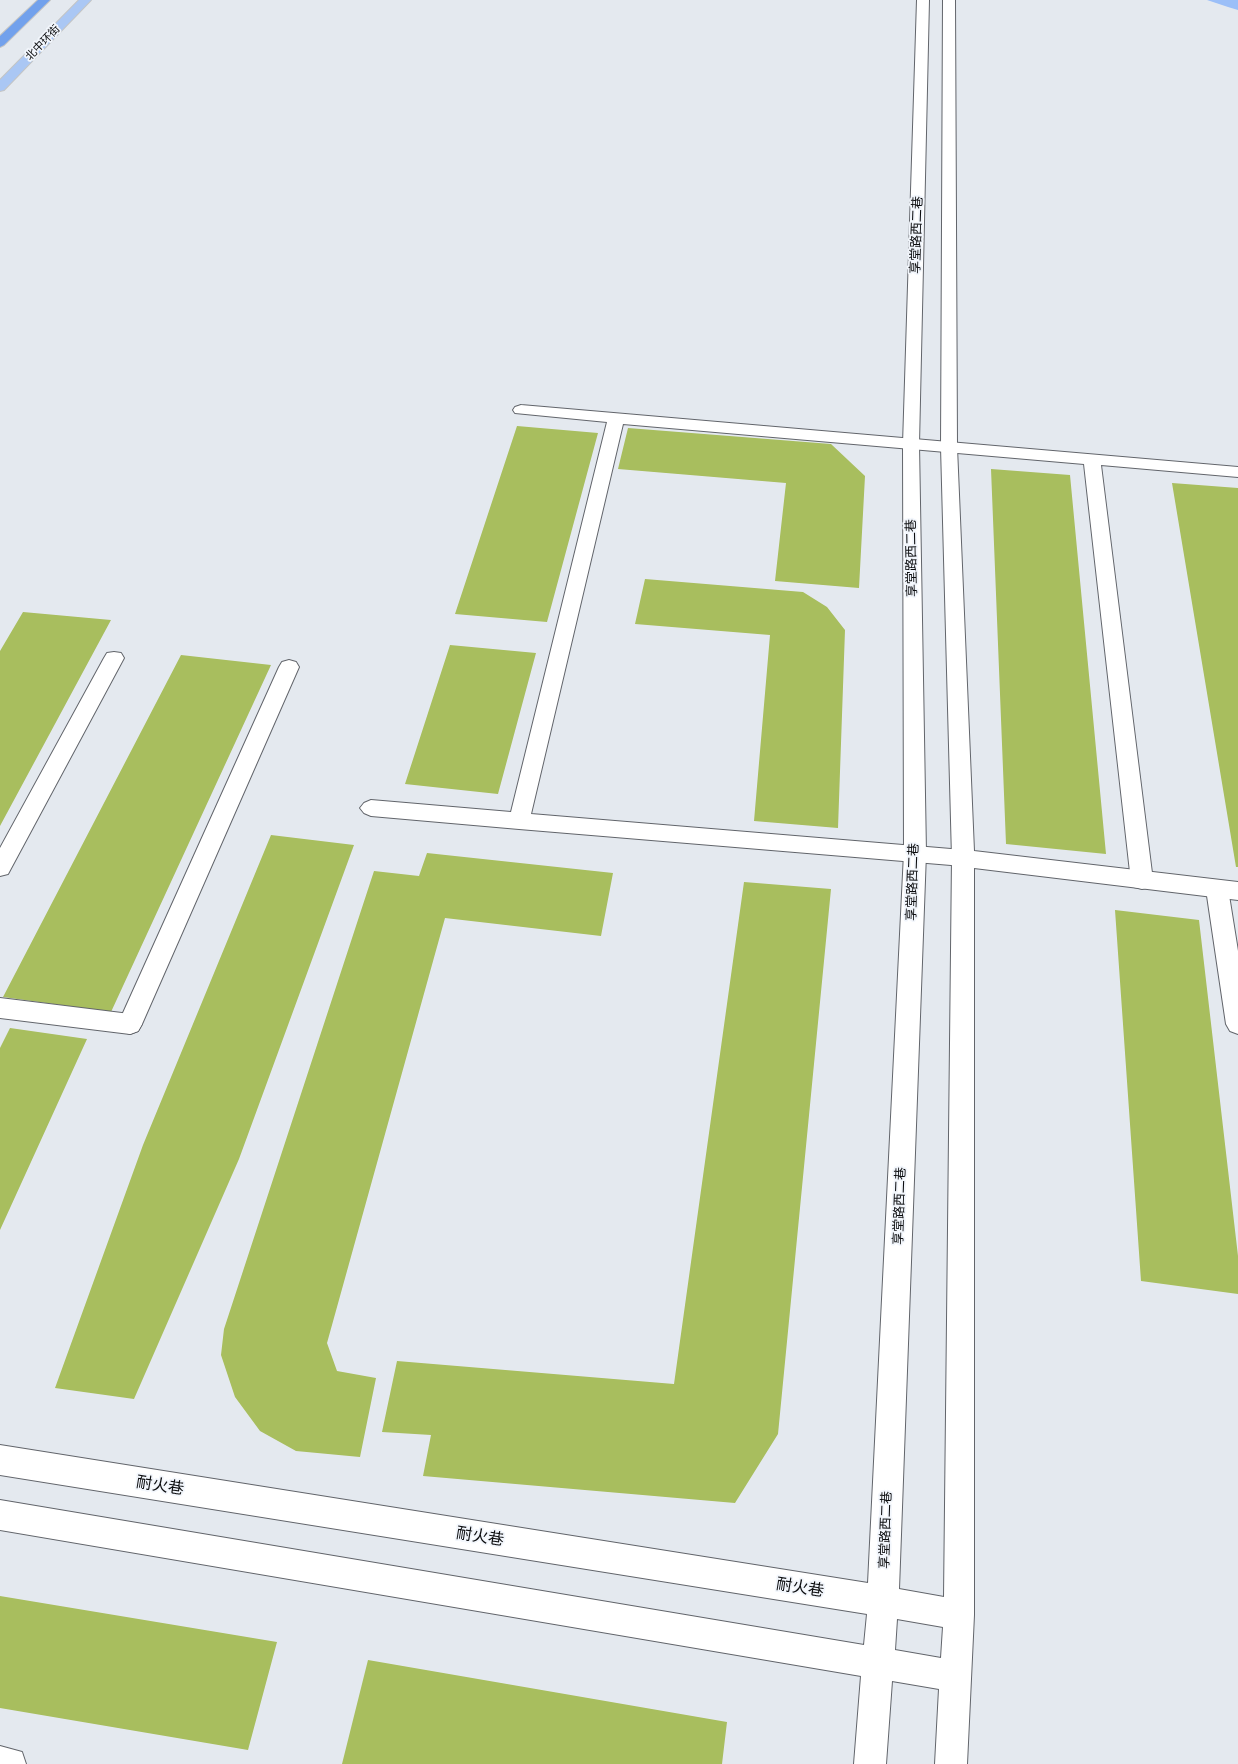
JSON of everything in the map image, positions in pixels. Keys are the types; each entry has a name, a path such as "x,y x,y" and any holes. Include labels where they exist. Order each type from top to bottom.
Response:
{"highway":[{"path":"0,43 44,0"}],"main road":[{"name":"北中环街","path":"0,87 85,0"}],"street":[{"name":"享堂路西二巷","path":"870,1764 883,1601 914,853 911,444 923,0"},
{"path":"949,0 950,447 963,858 960,1615 951,1764"},
{"path":"521,410 1238,472"},
{"path":"519,821 616,418"},
{"path":"1092,460 1142,881"},
{"path":"0,868 114,658"},
{"path":"0,1008 130,1024 289,667"},
{"path":"371,808 914,853 1228,890 1238,1024"},
{"name":"耐火巷","path":"0,1460 883,1601 960,1615"},
{"path":"0,1515 956,1676"},
{"path":"0,1762 10,1764"}],"shaded area":[{"path":"1207,0 1238,0 1238,10 1228,7"}],"building":[{"path":"517,426 598,433 547,622 455,614"},
{"path":"628,428 831,444 865,476 859,588 775,581 786,483 618,469"},
{"path":"991,469 1070,475 1106,854 1006,844"},
{"path":"1172,483 1238,488 1238,867 1236,867"},
{"path":"645,579 803,592 827,607 845,630 838,828 754,821 770,635 635,624"},
{"path":"23,612 111,620 0,826 0,651"},
{"path":"450,645 536,653 498,794 405,784"},
{"path":"181,655 271,665 111,1012 3,997"},
{"path":"271,835 354,845 239,1159 134,1399 55,1388 143,1145"},
{"path":"427,853 613,873 601,936 445,918 327,1343 337,1371 376,1378 360,1457 296,1451 260,1431 235,1397 221,1355 224,1329 374,871 419,876"},
{"path":"744,882 831,889 778,1434 735,1503 423,1476 431,1435 382,1432 397,1361 674,1384"},
{"path":"1115,910 1199,920 1238,1256 1238,1294 1141,1281"},
{"path":"10,1028 87,1039 0,1230 0,1048"},
{"path":"0,1596 277,1642 248,1750 0,1708"},
{"path":"368,1660 727,1722 722,1764 342,1764"}]}
